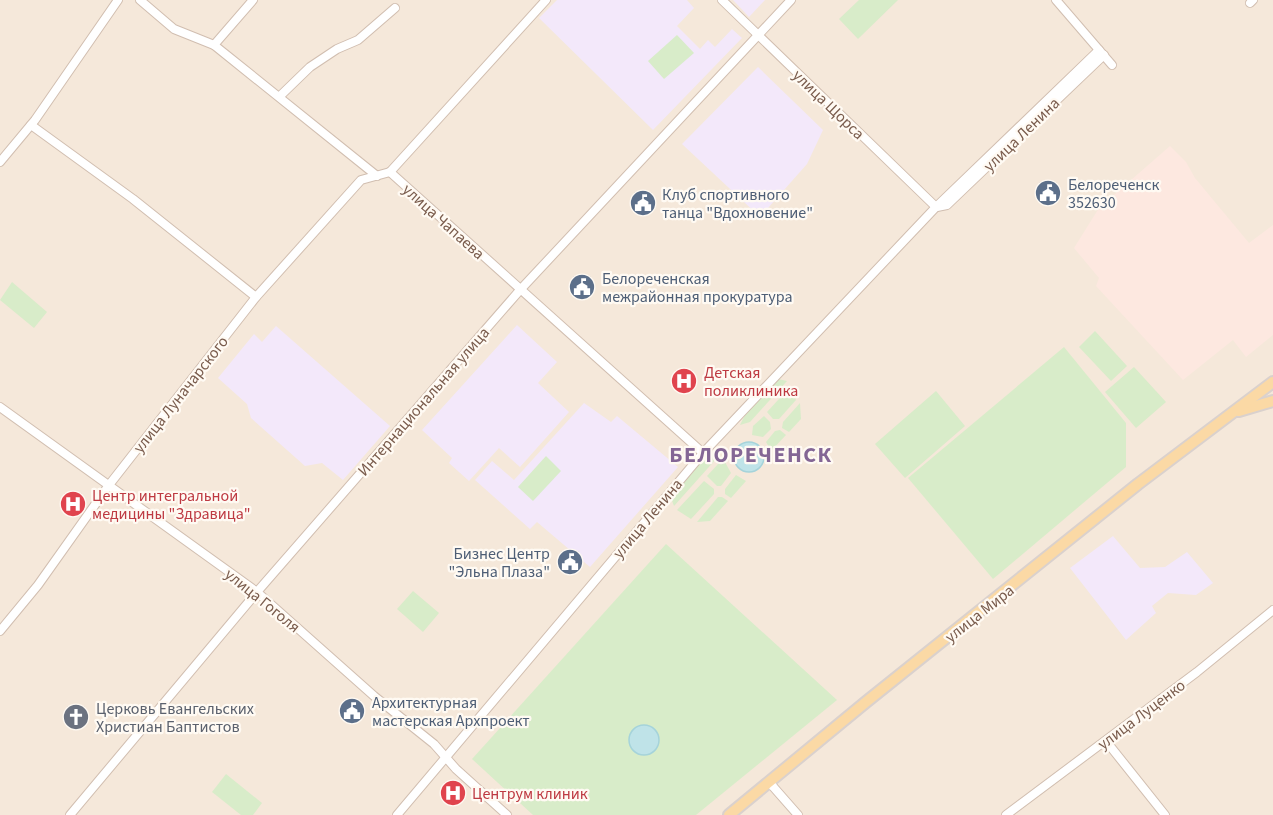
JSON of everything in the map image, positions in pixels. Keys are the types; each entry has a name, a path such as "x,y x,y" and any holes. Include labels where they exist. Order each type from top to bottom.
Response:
{"main road":[{"path":"1273,383 1273,394"},
{"name":"улица Мира","path":"729,815 866,702 1230,413 1273,383"},
{"name":"улица Мира","path":"1230,413 1273,401"}],"street":[{"path":"0,162 31,125 118,0"},
{"path":"140,0 174,29 214,45 377,176"},
{"path":"214,45 253,0"},
{"path":"390,172 546,0"},
{"name":"улица Щорса","path":"722,0 936,207"},
{"name":"Интернациональная улица","path":"70,815 257,592 520,290 791,0"},
{"path":"1056,0 1112,65"},
{"path":"280,96 310,67 337,49 358,40 395,8"},
{"name":"улица Ленина","path":"397,815 703,453 936,207 1102,52"},
{"path":"31,125 134,199 255,297"},
{"name":"улица Чапаева","path":"377,176 390,172 703,453"},
{"name":"улица Луначарского","path":"0,631 38,585 109,485 255,297 361,180 377,176"},
{"name":"улица Гоголя","path":"0,407 257,592 374,696 435,744 445,757 507,815"},
{"name":"улица Луценко","path":"1006,815 1106,741 1273,610"},
{"path":"1106,741 1165,815"},
{"path":"769,782 798,815"}],"shaded area":[{"path":"0,0 1273,0 1273,815 0,815"},
{"path":"557,0 687,0 694,8 677,26 700,49 708,40 715,47 732,29 742,38 653,130 539,18"},
{"path":"733,0 765,0 749,17"},
{"path":"758,67 823,130 807,164 760,217 682,144"},
{"path":"1170,146 1186,162 1195,178 1249,243 1273,225 1273,335 1246,357 1233,340 1183,380 1096,286 1099,278 1074,248 1099,208"},
{"path":"517,325 557,362 538,383 569,412 520,467 499,448 469,481 449,463 452,458 422,430"},
{"path":"276,326 390,426 343,480 322,463 305,466 251,418 247,404 218,378 254,334 262,342"},
{"path":"584,403 611,422 617,416 678,467 590,567 537,522 530,529 475,480 492,461 514,480"},
{"path":"1113,536 1140,568 1165,567 1187,552 1213,583 1196,595 1168,593 1152,606 1156,613 1126,640 1070,568"}],"green space":[{"path":"859,0 898,0 858,39 839,19"},
{"path":"677,35 694,53 664,79 648,61"},
{"path":"12,282 47,312 34,328 0,300"},
{"path":"1095,331 1127,366 1111,381 1079,347"},
{"path":"1064,347 1126,423 1126,467 993,579 908,478"},
{"path":"1134,367 1166,402 1136,428 1105,392"},
{"path":"778,379 787,381 750,422 740,425 747,411"},
{"path":"790,387 796,400 779,419 773,419 767,412"},
{"path":"936,391 965,426 905,478 875,444"},
{"path":"800,403 801,419 789,432 782,428 783,422"},
{"path":"764,416 770,422 771,429 763,437 752,435 753,426"},
{"path":"780,430 786,435 771,451 766,442 775,431"},
{"path":"714,453 716,459 674,506 671,498 697,466"},
{"path":"546,456 561,471 533,501 518,487"},
{"path":"725,462 731,473 721,486 717,486 707,476 719,463"},
{"path":"736,475 746,481 731,498 725,494 725,489"},
{"path":"704,481 714,489 714,494 691,519 677,510"},
{"path":"718,497 728,501 710,521 697,522"},
{"path":"666,544 837,700 696,815 533,815 472,759"},
{"path":"413,591 439,613 423,632 397,609"},
{"path":"226,774 262,803 253,815 241,815 212,792"}],"water":[{"path":"749,442 760,446 764,457 760,468 749,472 738,468 734,457 738,446"},
{"path":"644,725 655,729 659,740 655,751 644,755 633,751 629,740 633,729"}],"place":[{"name":"Белореченск 352630","path":"1048,193"},
{"name":"Клуб спортивного танца \"Вдохновение\"","path":"643,203"},
{"name":"Белореченская межрайонная прокуратура","path":"582,287"},
{"name":"Детская поликлиника","path":"684,381"},
{"name":"Центр интегральной медицины \"Здравица\"","path":"73,504"},
{"name":"Бизнес Центр \"Эльна Плаза\"","path":"570,562"},
{"name":"Архитектурная мастерская Архпроект","path":"352,711"},
{"name":"Церковь Евангельских Христиан Баптистов","path":"76,717"},
{"name":"Центрум клиник","path":"453,793"}],"district":[{"name":"БЕЛОРЕЧЕНСК","path":"751,454"}]}
